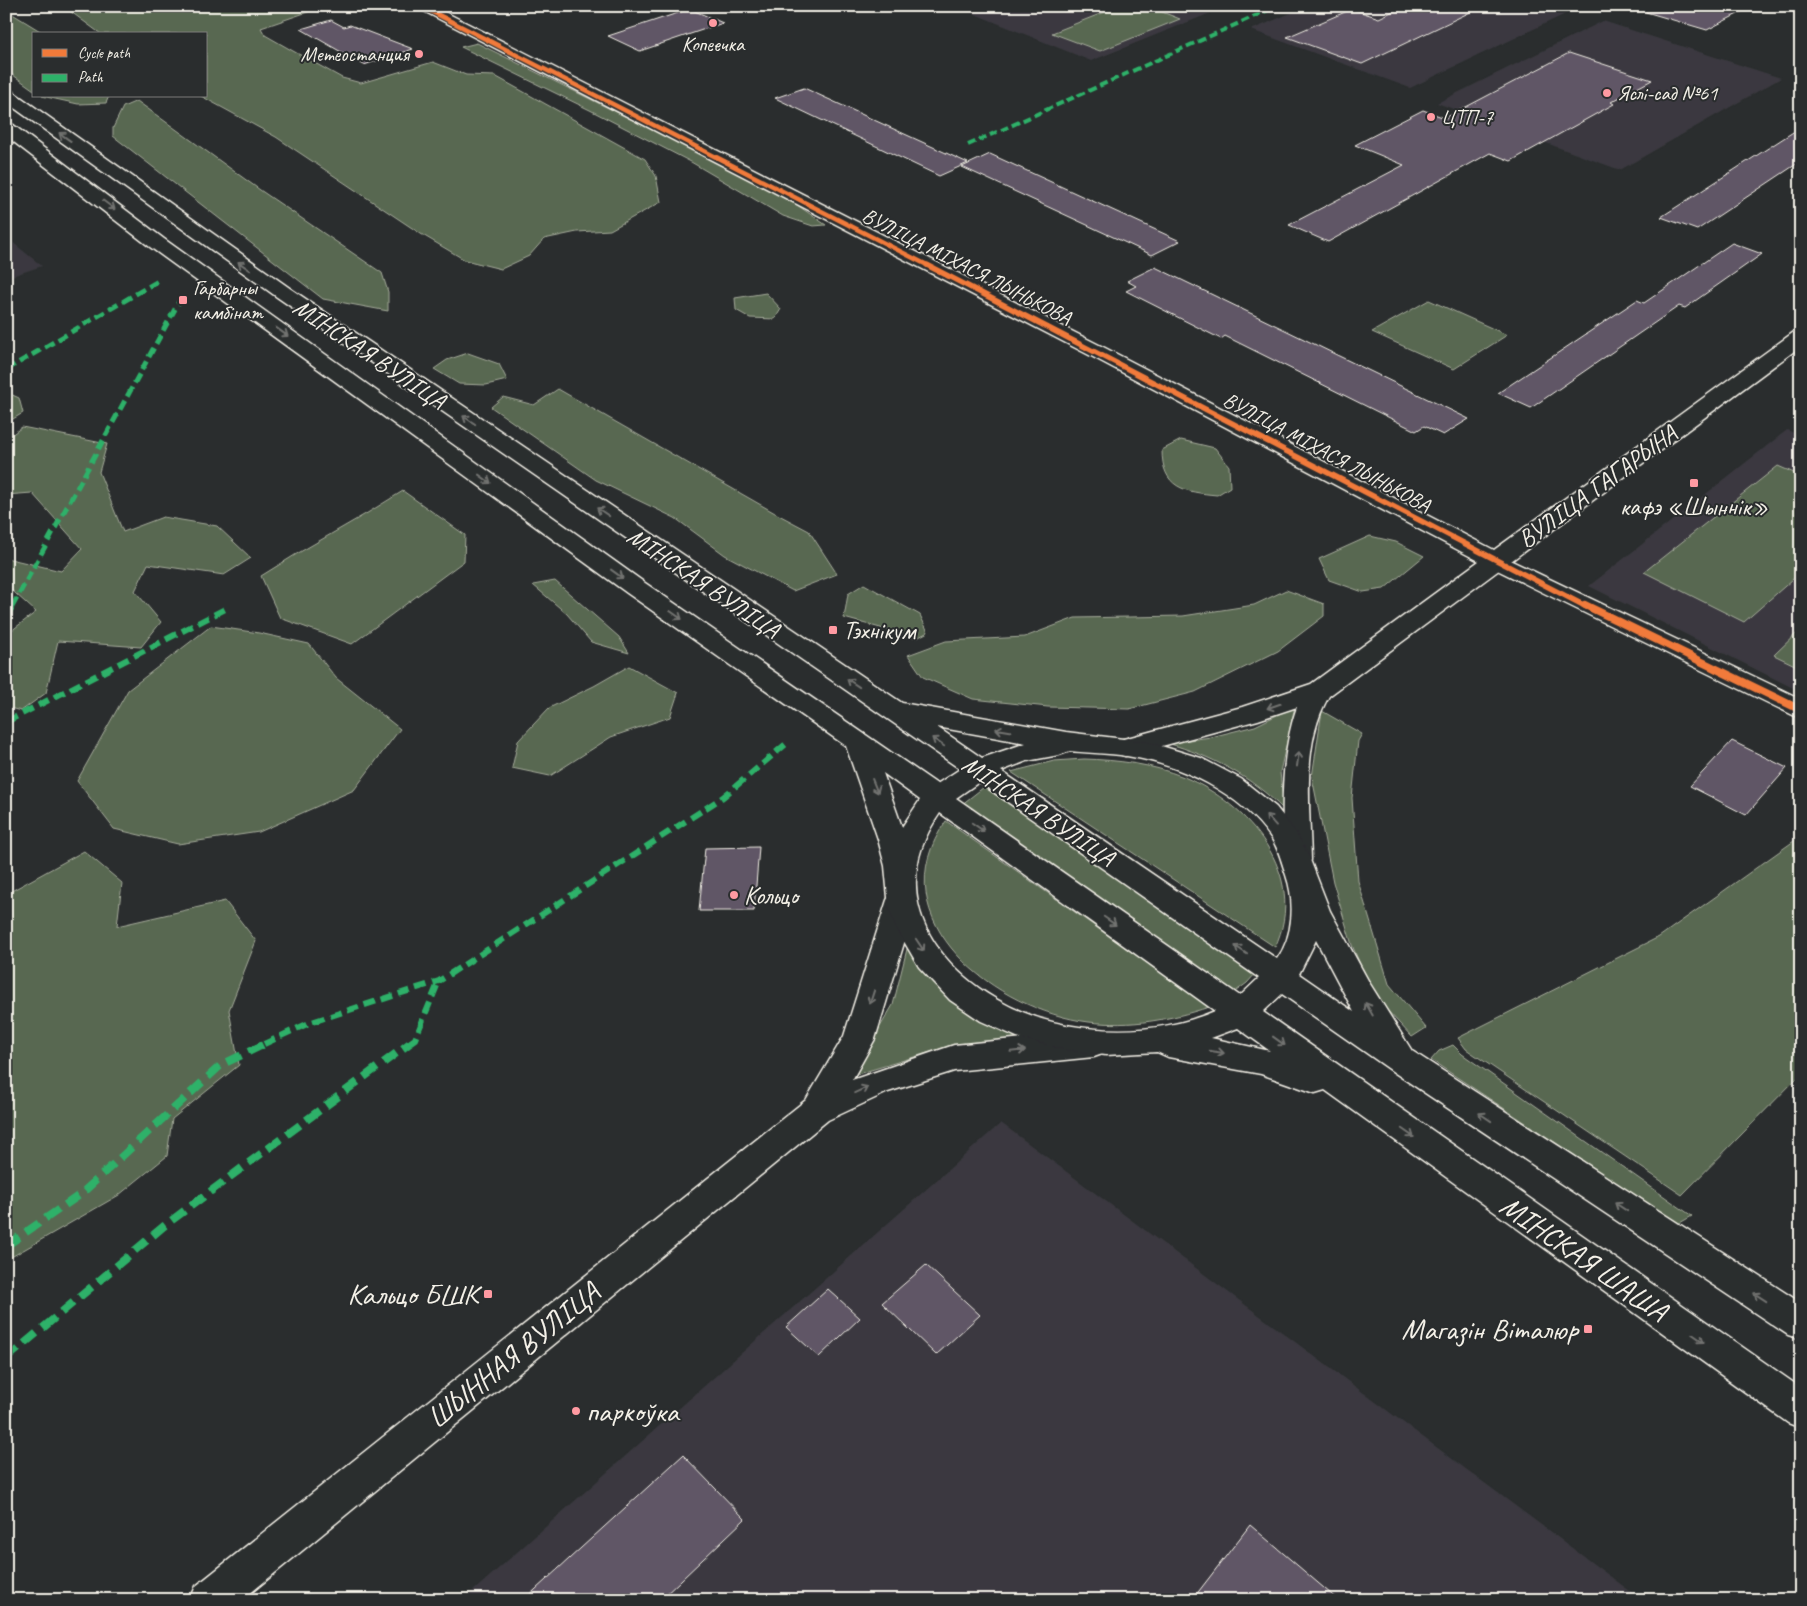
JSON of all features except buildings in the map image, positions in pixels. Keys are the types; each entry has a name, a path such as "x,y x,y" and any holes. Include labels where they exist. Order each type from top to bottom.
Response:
{"main road":[{"name":"ВУЛІЦА МІХАСЯ ЛЫНЬКОВА","path":"421,6 1100,353 1495,560 1801,710"},
{"name":"МІНСКАЯ ВУЛІЦА","path":"6,94 219,248 1406,1064"},
{"name":"МІНСКАЯ ВУЛІЦА","path":"6,128 157,243 636,588 857,740 1368,1105"},
{"name":"ВУЛІЦА ГАГАРЫНА","path":"1297,860 1296,774 1302,737 1314,698 1320,690 1801,336"},
{"name":"ВУЛІЦА ГАГАРЫНА","path":"1125,747 1249,714 1320,690"},
{"path":"893,711 1086,744 1125,747 1171,758 1198,767 1230,785 1259,807 1281,832 1297,860 1306,890 1345,968 1382,1031 1406,1064 1801,1323"},
{"path":"857,740 883,806 914,934 935,967 967,996 1016,1023 1054,1036 1103,1043 1152,1042 1230,1054 1291,1068 1368,1105"},
{"name":"ШЫННАЯ ВУЛІЦА","path":"817,1110 859,1039 902,886 907,845 920,820 938,798 979,769 1012,756 1038,749 1086,744"},
{"path":"1152,1042 1199,1031 1240,1013 1281,978 1298,950 1306,920 1306,890"},
{"name":"ШЫННАЯ ВУЛІЦА","path":"210,1600 817,1110 878,1082 954,1058 1103,1043"},
{"name":"МІНСКАЯ ШАША","path":"1368,1105 1801,1410"}],"shaded area":[{"path":"955,6 1228,6 1091,61"},
{"path":"1307,6 1568,6 1576,9 1410,88 1251,30"},
{"name":"Яслі-сад №61","path":"1603,21 1781,78 1620,170 1437,103"},
{"path":"6,237 42,266 6,278"},
{"path":"1787,430 1801,436 1801,692 1589,586"},
{"path":"1001,1123 1642,1600 463,1600"}],"green space":[{"path":"63,6 325,6 261,28 265,35 342,78 361,83 433,62 466,75 495,76 645,159 656,176 661,202 610,230 577,232 544,239 529,256 501,269 465,260 421,234 276,137 205,98 208,98 208,32 98,32"},
{"path":"1120,6 1147,6 1180,19 1100,51 1052,33"},
{"path":"6,10 42,32 32,32 32,89 6,70"},
{"path":"477,43 685,146 797,205 826,225 813,226 783,216 691,162 461,47"},
{"path":"51,98 108,98 106,103 78,104"},
{"path":"137,101 260,190 382,273 388,292 388,311 323,299 113,136 113,128 123,107"},
{"path":"766,293 781,309 775,319 750,318 736,310 735,298"},
{"path":"1429,300 1507,335 1454,369 1372,332"},
{"path":"468,353 499,364 507,380 486,385 459,384 434,369 447,360"},
{"path":"558,389 809,531 837,574 793,591 725,555 675,518 596,480 491,407 503,397 534,405"},
{"path":"6,392 19,398 23,413 6,423"},
{"path":"22,427 107,444 99,472 123,532 163,517 217,526 251,558 224,575 148,564 135,591 161,622 141,647 58,641 46,693 21,711 6,707 6,642 11,631 36,612 6,585 6,558 61,571 82,549 32,493 6,495 6,439"},
{"path":"1181,440 1215,448 1229,466 1230,487 1217,495 1194,492 1177,486 1166,473 1162,450"},
{"path":"1778,466 1801,476 1801,572 1744,622 1644,572"},
{"path":"403,491 465,535 464,561 352,644 280,618 261,576"},
{"path":"1370,536 1396,542 1424,556 1384,589 1363,592 1329,580 1319,559"},
{"path":"555,581 619,637 629,653 591,642 567,614 533,585"},
{"path":"864,584 920,615 928,632 917,638 844,618 848,594"},
{"path":"1286,590 1324,604 1324,616 1278,651 1195,692 1129,709 1048,707 973,699 923,677 908,655 946,641 1025,637 1075,618 1183,616 1254,605"},
{"path":"211,626 259,633 309,644 336,678 400,729 354,790 259,832 178,844 114,829 77,781 128,690"},
{"path":"1801,629 1801,668 1774,655"},
{"path":"629,666 678,693 670,717 611,737 550,776 512,768 518,741 549,708"},
{"path":"1295,706 1280,772 1284,810 1244,777 1215,761 1167,743 1211,737 1255,726"},
{"path":"1322,711 1362,734 1358,741 1352,798 1358,881 1389,984 1426,1028 1412,1037 1373,995 1352,945 1333,882 1312,777"},
{"path":"1084,759 1134,764 1184,777 1208,789 1230,805 1250,824 1267,845 1278,869 1284,894 1284,920 1275,947 1011,772 1054,761"},
{"path":"984,787 1256,973 1247,983 1232,994 961,805"},
{"path":"946,821 1209,1007 1179,1016 1135,1023 1089,1022 1054,1014 1018,1000 985,980 957,955 936,926 926,893 928,858"},
{"path":"1801,836 1801,1074 1682,1195 1466,1049 1458,1038 1659,937"},
{"path":"84,851 122,883 117,926 225,901 256,941 229,1010 239,1065 172,1119 167,1156 119,1195 6,1260 6,894"},
{"path":"908,945 987,1022 1020,1038 957,1044 851,1076 893,1005"},
{"path":"1453,1045 1462,1054 1692,1216 1678,1224 1431,1060 1439,1051"}],"marked path":[{"path":"968,145 1277,6"},
{"path":"6,370 158,281"},
{"path":"6,618 181,298"},
{"path":"6,722 227,608"},
{"path":"6,1246 81,1194 221,1065 309,1023 439,981 723,797 786,744"},
{"path":"6,1359 164,1226 415,1039 439,981"}],"cycle path":[{"path":"421,6 1100,353 1555,591 1801,710"}],"place":[{"name":"Копеечка","path":"713,23"},
{"name":"Метеостанция","path":"419,54"},
{"name":"Яслі-сад №61","path":"1607,93"},
{"name":"ЦТП-7","path":"1431,117"},
{"name":"Гарбарны камбінат","path":"183,300"},
{"name":"кафэ «Шыннік»","path":"1694,483"},
{"name":"Тэхнікум","path":"833,630"},
{"name":"Кольцо","path":"734,895"},
{"name":"Кальцо БШК","path":"488,1294"},
{"name":"Магазін Віталюр","path":"1588,1329"},
{"name":"паркоўка","path":"576,1411"}]}
